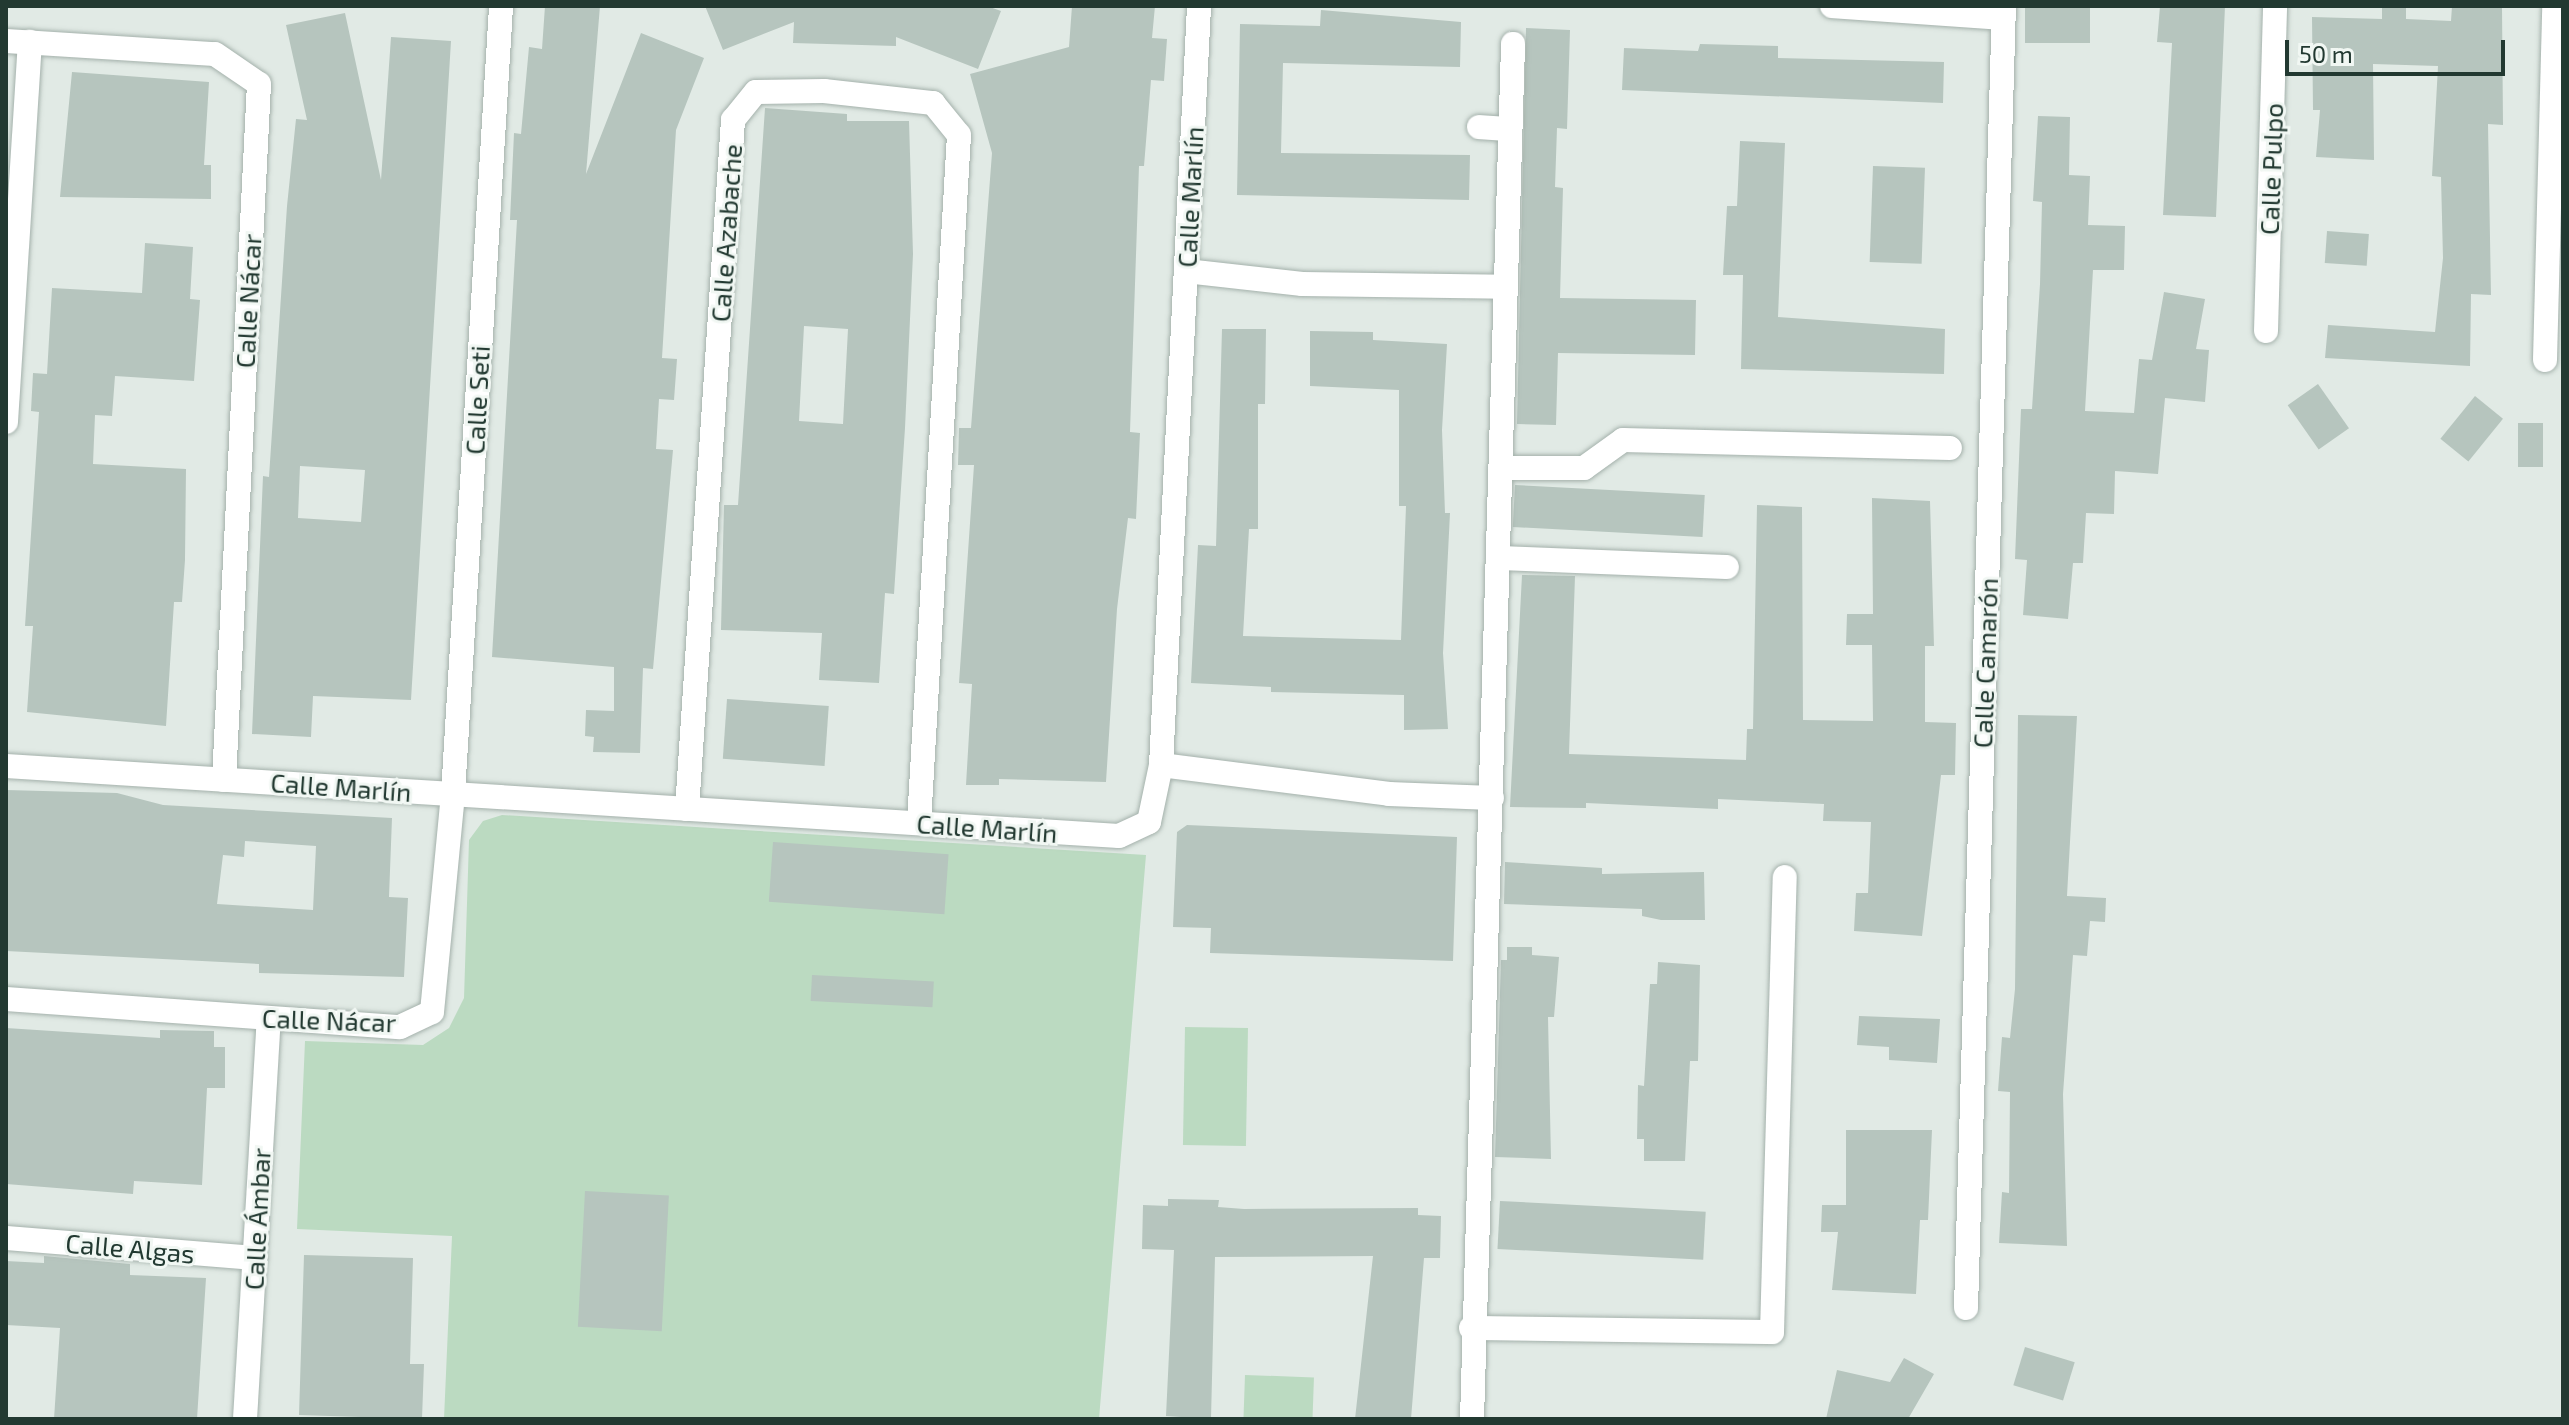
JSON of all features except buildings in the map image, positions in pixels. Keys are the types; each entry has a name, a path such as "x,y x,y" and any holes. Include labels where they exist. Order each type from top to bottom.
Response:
{"street":[{"name":"Calle Seti","path":"453,794 501,6"},
{"name":"Calle Marlín","path":"6,766 1119,836 1149,822 1161,765 1199,6"},
{"path":"1832,6 2003,12"},
{"name":"Calle Pulpo","path":"2266,331 2275,6"},
{"path":"2545,360 2554,6"},
{"name":"Calle Camarón","path":"1966,1308 2003,12"},
{"name":"Calle Nácar","path":"18,41 215,54 259,84 224,780"},
{"path":"6,422 18,41"},
{"path":"1472,1419 1471,1328 1500,558 1513,44"},
{"name":"Calle Azabache","path":"687,809 733,120 756,92 824,91 933,103 959,135 919,823"},
{"path":"1479,127 1510,129"},
{"path":"1186,271 1302,284 1505,287"},
{"path":"1501,468 1584,468 1623,440 1950,448"},
{"path":"1500,558 1727,567"},
{"path":"1161,765 1389,794 1492,798"},
{"name":"Calle Nácar","path":"6,999 400,1027 432,1012 453,794"},
{"path":"1471,1328 1772,1332 1785,877"},
{"name":"Calle Ámbar","path":"245,1419 269,1019"},
{"name":"Calle Algas","path":"6,1238 255,1258"}],"green space":[{"path":"502,815 1146,855 1099,1419 444,1419 452,1236 297,1229 305,1041 423,1045 449,1028 464,998 469,840 483,821"},
{"path":"1185,1027 1248,1028 1246,1146 1183,1145"},
{"path":"1245,1375 1314,1377 1313,1419 1243,1419"}]}
